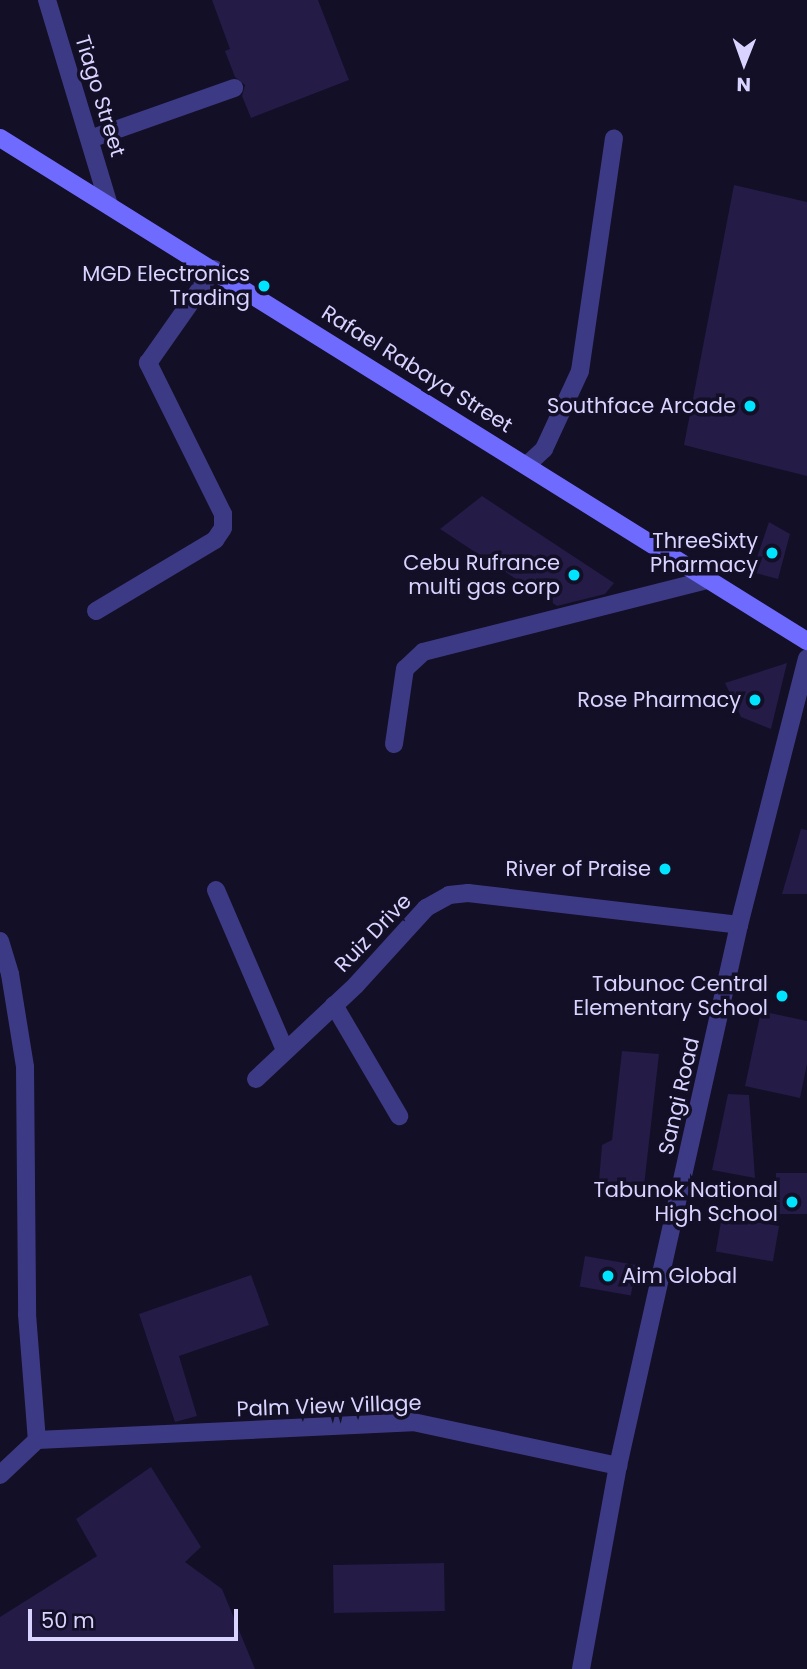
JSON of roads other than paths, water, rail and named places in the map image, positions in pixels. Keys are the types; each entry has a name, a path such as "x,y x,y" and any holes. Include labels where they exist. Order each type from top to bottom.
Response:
{"main road":[{"name":"Rafael Rabaya Street","path":"0,138 528,464 807,641"}],"street":[{"name":"Tiago Street","path":"47,0 109,205"},
{"path":"90,139 234,88"},
{"path":"528,464 544,449 580,371 614,138"},
{"path":"96,611 215,540 223,528 223,513 148,363 214,269"},
{"path":"394,744 405,669 423,652 711,579"},
{"name":"Sangi Road","path":"582,1669 618,1466 739,925 807,659"},
{"path":"216,890 285,1050"},
{"name":"Ruiz Drive","path":"256,1079 334,1005 426,908 449,895 468,893 739,925"},
{"path":"0,942 25,1067 27,1314 37,1440 0,1475"},
{"name":"Ruiz Drive","path":"334,1005 400,1116"},
{"name":"Palm View Village","path":"37,1440 413,1422 618,1466"}],"place":[{"name":"MGD Electronics Trading","path":"264,286"},
{"name":"Southface Arcade","path":"750,406"},
{"name":"ThreeSixty Pharmacy","path":"772,553"},
{"name":"Cebu Rufrance multi gas corp","path":"574,575"},
{"name":"Rose Pharmacy","path":"755,700"},
{"name":"River of Praise","path":"665,869"},
{"name":"Tabunoc Central Elementary School","path":"782,996"},
{"name":"Tabunok National High School","path":"792,1202"},
{"name":"Aim Global","path":"608,1276"}]}
